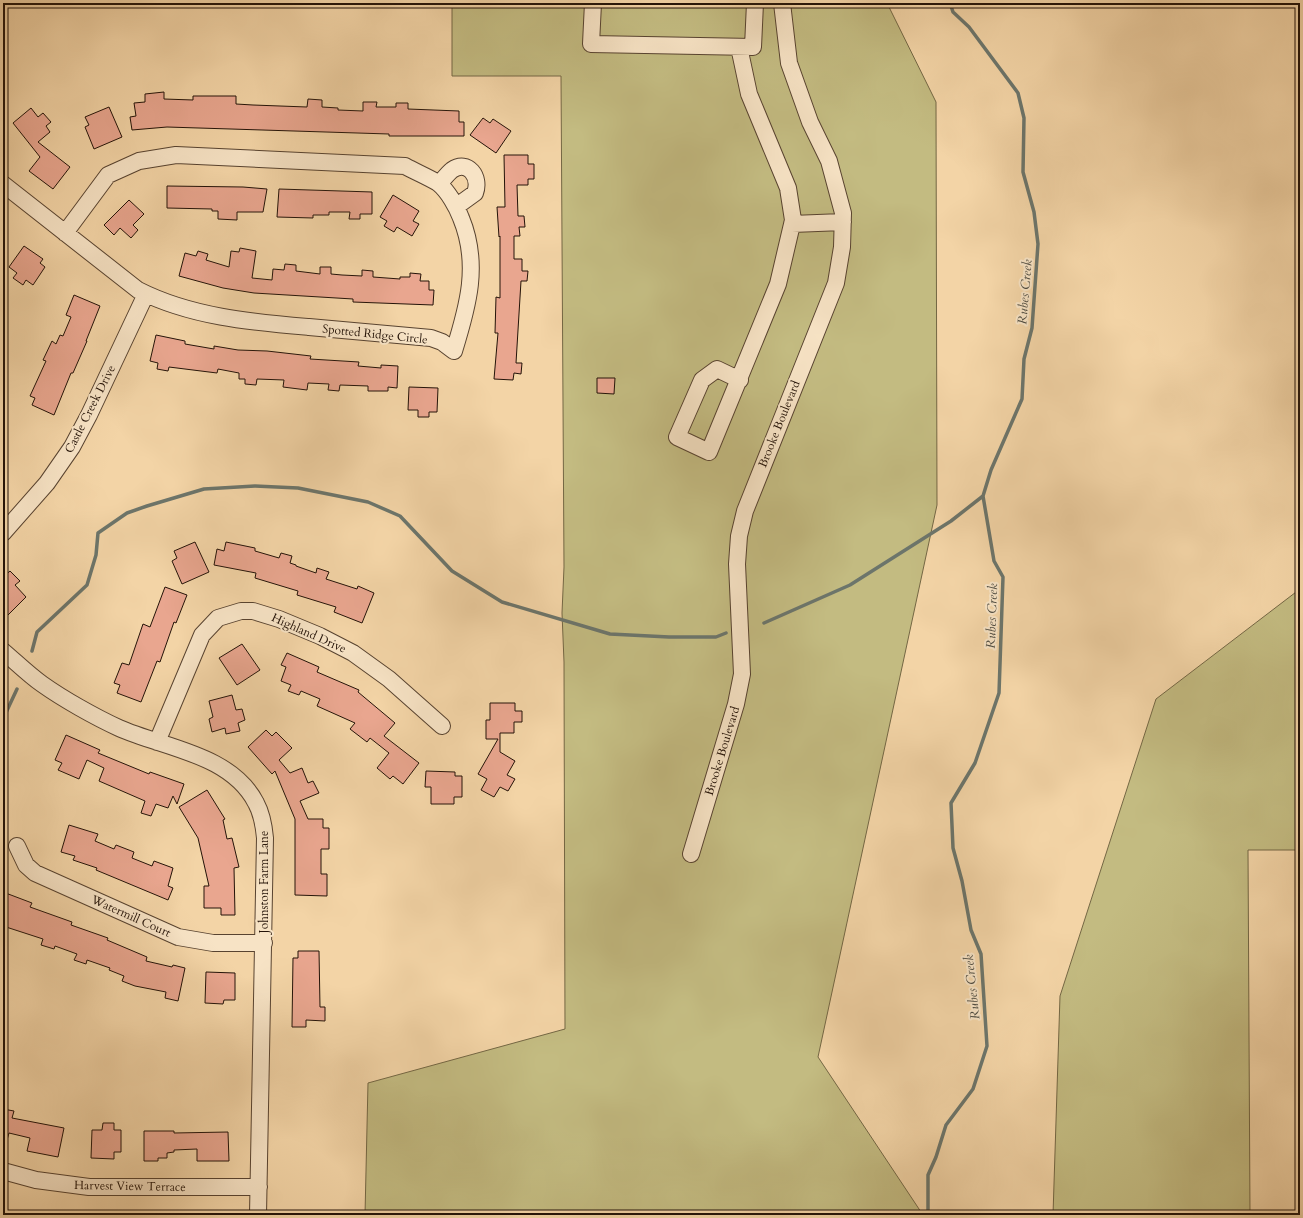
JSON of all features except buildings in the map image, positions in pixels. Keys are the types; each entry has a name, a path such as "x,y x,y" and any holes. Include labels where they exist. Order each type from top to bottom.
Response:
{"street":[{"path":"593,3 591,44 738,47 753,47 755,3"},
{"name":"Brooke Boulevard","path":"691,854 736,704 742,674 738,597 739,536 745,511 754,485 836,283 842,247 843,213 837,183 829,161 810,122 789,64 782,3"},
{"path":"738,47 749,94 788,188 792,224 778,284 740,380 709,452 677,437 702,380 717,369 740,380"},
{"name":"Spotted Ridge Circle","path":"3,184 65,233 138,290 181,307 230,319 431,338 442,342 454,352 465,318 472,270 469,237 457,206 439,184 406,166 176,155 139,161 108,175 65,233"},
{"path":"439,184 452,170 458,168 464,168 475,174 478,180 475,193 457,206"},
{"path":"792,224 843,222"},
{"name":"Castle Creek Drive","path":"3,533 46,483 72,447 89,415 146,294"},
{"name":"Highland Drive","path":"157,742 202,635 218,618 241,611 253,611 279,618 325,638 354,653 389,679 442,726"},
{"name":"Johnston Farm Lane","path":"3,651 44,686 89,713 119,728 212,762 227,772 243,786 256,803 263,821 265,838 258,1215"},
{"name":"Watermill Court","path":"17,846 26,865 35,873 166,932 200,942 264,943"},
{"name":"Harvest View Terrace","path":"3,1171 36,1180 89,1187 259,1187"}],"shaded area":[{"path":"452,3 887,3 936,102 937,505 818,1057 923,1215 365,1215 368,1083 565,1029 564,662 562,613 564,567 561,76 452,76"},
{"path":"1300,589 1300,850 1248,850 1250,1215 1053,1215 1060,996 1156,699"}],"waterway":[{"name":"Rubes Creek","path":"928,1215 928,1175 936,1157 946,1125 973,1089 987,1046 981,954 971,930 962,881 953,848 951,803 975,763 999,693 1003,577 994,561 983,496 991,470 1022,399 1024,359 1032,328 1038,244 1034,212 1023,172 1024,118 1018,93 969,27 953,12 950,3"},
{"path":"32,651 37,632 87,585 96,555 98,533 127,513 147,506 204,489 255,486 298,488 368,502 400,516 452,571 502,602 610,634 669,637 716,637 726,633"},
{"path":"764,623 850,585 951,521 983,496"},
{"path":"3,719 17,689"}]}
